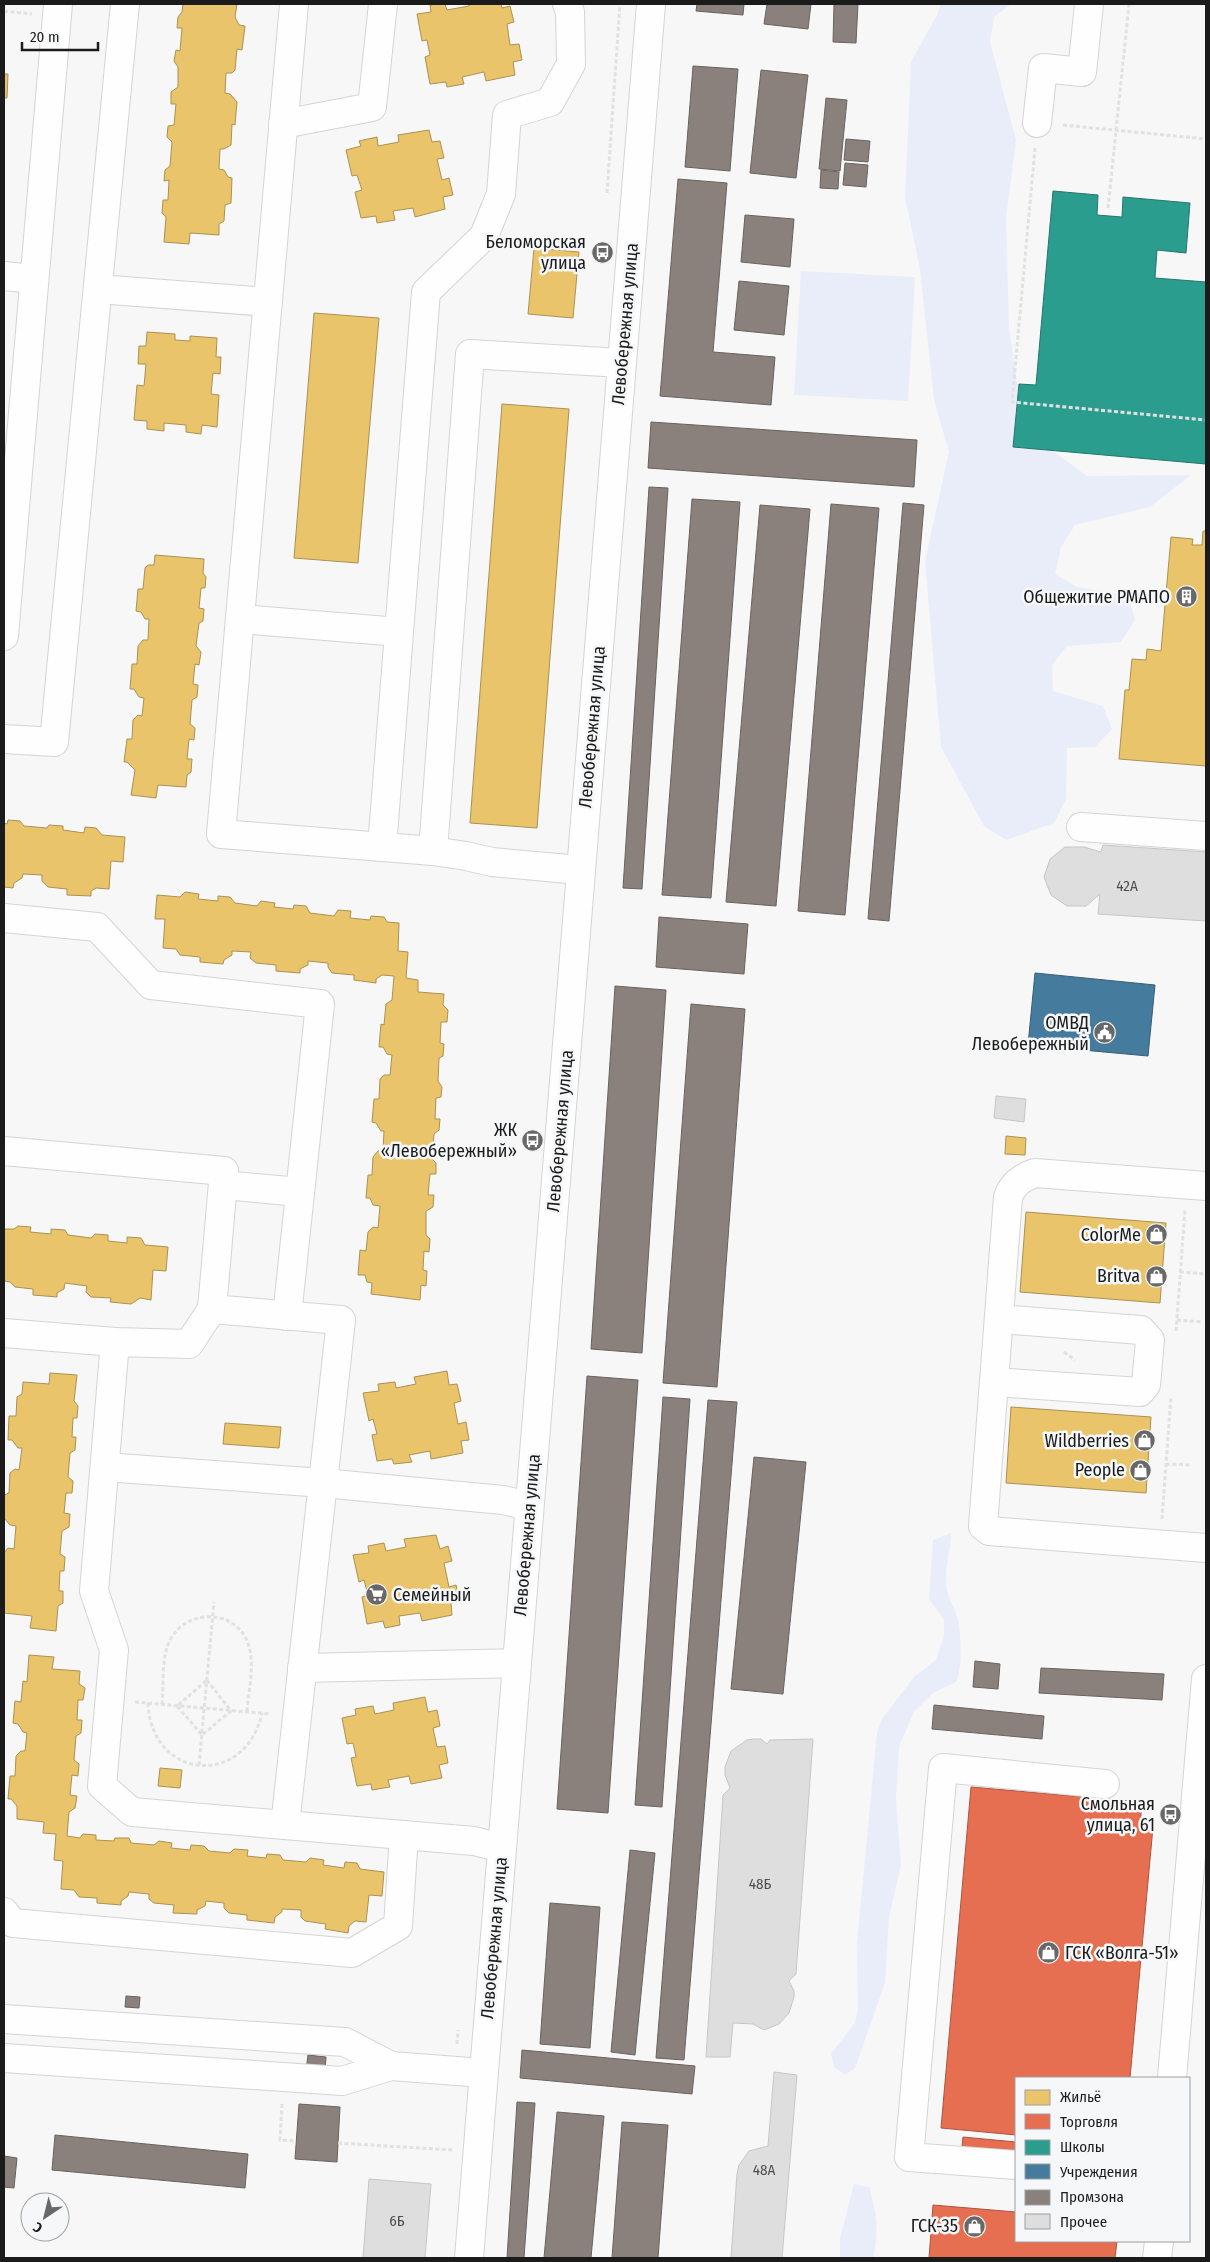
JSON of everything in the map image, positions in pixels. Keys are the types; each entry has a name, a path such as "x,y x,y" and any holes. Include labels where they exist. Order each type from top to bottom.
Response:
{"street":[{"path":"4,636 58,4"},
{"path":"4,739 54,742 125,4"},
{"path":"294,4 221,834 433,851 492,862 580,870"},
{"path":"283,124 372,107 383,4"},
{"path":"382,847 426,292 484,236 501,194 507,115 550,102 570,64 570,12 567,4"},
{"name":"Левобережная улица","path":"469,2258 651,4"},
{"path":"1037,122 1043,68 1082,72 1089,4"},
{"path":"4,276 34,279"},
{"path":"98,289 268,302"},
{"path":"433,851 470,354 621,363"},
{"path":"240,619 399,632"},
{"path":"1081,827 1206,836"},
{"path":"4,918 97,927 151,985 320,1004 287,1316"},
{"path":"4,1151 224,1171 212,1309 189,1344 115,1342 4,1332"},
{"path":"1197,1185 1034,1173 1025,1176 1016,1183 1008,1197 984,1526 989,1531 1206,1548"},
{"path":"223,1185 300,1192"},
{"path":"212,1309 341,1320 285,1825"},
{"path":"994,1382 1140,1392 1146,1385 1150,1340 1141,1330 999,1319"},
{"path":"115,1342 94,1591 114,1650 102,1786 132,1812 404,1835 474,1842 502,1848"},
{"path":"104,1468 323,1483 503,1500 529,1506"},
{"path":"302,1668 517,1663"},
{"path":"1172,2077 1201,1810 1206,1679"},
{"path":"1015,2165 909,2157 943,1768 1105,1784"},
{"path":"4,1912 13,1923 352,1954 398,1926 404,1835"},
{"path":"4,2019 345,2042 391,2066"},
{"path":"4,2058 342,2081 391,2066 483,2073"},
{"path":"1157,2258 1159,2242"}],"path":[{"path":"1108,208 1129,4"},
{"path":"1206,139 1037,122 1012,402 1206,420"},
{"path":"1176,1340 1180,1272 1197,1185"},
{"path":"1180,1272 1206,1274"},
{"path":"1177,1320 1203,1322"},
{"path":"1160,1544 1172,1389"},
{"path":"1166,1464 1190,1465"},
{"path":"199,1765 214,1602"},
{"path":"162,1704 169,1642 184,1623 195,1618 212,1616 230,1621 240,1629 246,1639 251,1662 247,1712"},
{"path":"177,1706 207,1680"},
{"path":"207,1680 232,1710"},
{"path":"110,1700 297,1716"},
{"path":"148,1703 151,1725 161,1745 172,1755 186,1762 199,1765 215,1765 229,1760 242,1752 252,1741 259,1728 262,1713"},
{"path":"177,1706 202,1735"},
{"path":"202,1735 232,1710"},
{"path":"338,2143 478,2152"}],"shaded area":[{"path":"941,4 1011,4 994,17 990,42 1016,140 1006,218 1009,328 1024,430 1087,476 1191,475 1150,507 1075,525 1061,547 1055,574 1077,587 1128,595 1135,620 1121,642 1067,646 1052,665 1053,691 1103,706 1112,729 1095,747 1067,748 1066,799 1054,823 1006,840 984,826 941,747 925,561 949,452 934,400 920,269 905,197 911,62 937,15"},
{"path":"801,271 915,277 908,401 794,395"},
{"path":"951,1533 946,1584 948,1595 958,1620 961,1643 960,1668 956,1682 933,1693 914,1712 899,1746 896,1800 901,1865 889,1917 885,1983 855,2068 845,2075 834,2067 831,2054 855,2023 858,2010 857,1943 877,1733 882,1719 915,1676 936,1660 944,1635 944,1620 929,1599 933,1540"},
{"path":"854,2184 869,2187 872,2197 876,2231 873,2258 840,2258 840,2238"}],"building: Жильё":[{"path":"183,4 237,4 235,17 239,25 245,26 242,50 237,49 235,70 232,73 226,73 225,93 230,94 237,102 235,125 232,124 231,145 220,149 219,169 224,170 228,177 232,178 231,203 225,205 224,221 219,224 219,235 190,233 189,244 164,242 166,217 162,213 163,200 168,200 169,180 164,181 165,170 170,166 172,142 167,137 168,126 174,125 176,104 171,104 171,92 178,87 178,67 174,61 176,50 180,51 182,28 177,28 178,17 182,12"},
{"path":"445,4 447,10 469,6 469,4 501,4 502,8 510,6 514,22 507,24 510,45 519,44 522,60 513,62 515,75 486,81 484,72 462,77 464,84 447,87 446,82 430,84 425,57 430,55 427,40 422,41 417,14 431,12 430,5"},
{"path":"4,74 8,74 7,98 4,98"},
{"path":"429,130 432,142 440,141 444,158 437,159 442,180 449,178 453,195 443,197 445,209 415,217 413,208 393,211 395,220 377,223 376,216 361,218 355,192 362,190 357,175 352,176 346,150 361,146 359,141 377,137 378,146 399,142 398,135"},
{"path":"534,248 579,252 573,318 528,314"},
{"path":"314,313 379,318 358,563 294,558"},
{"path":"147,332 175,334 175,340 190,341 190,336 217,338 216,357 221,357 220,374 213,373 211,394 219,395 217,427 202,425 201,434 186,432 186,425 164,423 164,431 147,429 147,421 134,420 137,385 144,386 146,364 138,364 139,346 146,346"},
{"path":"502,404 569,409 537,828 470,823"},
{"name":"Общежитие РМАПО","path":"1203,531 1206,531 1206,766 1119,759 1125,690 1129,690 1132,659 1146,660 1147,649 1161,651 1171,537 1193,539 1192,545 1202,545"},
{"path":"155,555 204,559 203,573 206,577 205,588 201,588 199,608 204,609 203,621 199,623 196,646 201,652 199,665 195,664 193,684 198,685 197,697 192,700 190,724 195,728 194,740 189,739 187,759 192,759 191,772 187,775 186,787 158,785 156,798 131,795 135,770 127,762 124,762 127,739 132,739 133,720 138,715 142,716 144,698 139,697 134,689 130,689 132,664 137,664 138,646 143,640 148,640 149,619 145,619 141,612 136,611 138,589 143,589 145,568 148,565 154,565"},
{"path":"8,820 20,821 24,826 47,828 49,825 63,826 63,830 84,833 85,827 96,828 102,835 125,837 123,862 111,861 109,889 96,888 91,891 91,896 67,895 67,889 48,887 42,881 42,875 23,874 22,878 14,883 13,888 4,887 4,823 7,824"},
{"path":"185,892 199,894 198,899 218,901 218,896 230,897 235,903 257,906 261,901 275,903 274,907 293,909 294,905 306,906 310,913 334,916 338,910 351,911 350,918 370,920 371,916 384,917 387,922 399,923 398,951 408,952 406,978 418,980 418,992 444,994 443,1005 448,1010 447,1022 441,1022 440,1043 444,1044 443,1056 439,1058 438,1081 442,1087 441,1097 436,1098 435,1119 440,1119 439,1130 434,1134 432,1159 436,1163 436,1174 430,1174 428,1195 434,1195 433,1207 426,1211 426,1235 430,1239 429,1252 424,1251 423,1270 427,1271 426,1286 421,1285 420,1300 371,1294 372,1283 367,1282 365,1275 358,1275 360,1250 366,1251 368,1232 373,1227 378,1228 380,1206 373,1205 370,1198 366,1198 368,1175 372,1175 373,1157 378,1151 383,1151 384,1131 381,1131 376,1123 372,1122 374,1099 379,1099 380,1079 384,1075 390,1075 392,1055 387,1054 383,1047 379,1047 381,1024 384,1025 386,1004 392,1000 394,976 382,975 376,979 376,983 354,980 354,975 332,973 328,963 308,961 308,965 300,969 300,973 276,971 276,965 256,963 250,958 251,952 232,951 232,955 224,960 223,964 200,962 200,957 180,955 176,949 163,948 165,919 155,919 157,895 180,897"},
{"path":"1006,1136 1026,1138 1025,1155 1005,1154"},
{"path":"1026,1212 1166,1223 1160,1303 1020,1292"},
{"path":"18,1226 31,1227 30,1232 51,1234 51,1229 65,1230 68,1235 91,1238 95,1234 108,1235 108,1241 127,1243 127,1237 141,1238 145,1245 168,1247 166,1271 153,1270 151,1300 140,1298 131,1304 110,1302 111,1298 91,1297 86,1292 87,1286 65,1283 64,1289 57,1293 57,1297 33,1295 33,1289 15,1287 10,1282 4,1281 4,1229 14,1229"},
{"path":"447,1371 449,1385 457,1384 461,1401 454,1403 458,1424 466,1422 469,1440 461,1441 463,1453 431,1459 430,1451 409,1455 412,1462 394,1464 392,1459 377,1461 372,1435 377,1434 373,1419 369,1421 363,1393 379,1391 378,1384 395,1382 396,1388 416,1384 414,1377"},
{"path":"50,1373 77,1375 74,1401 78,1406 77,1418 73,1418 72,1437 76,1437 75,1450 70,1453 68,1477 73,1481 72,1493 66,1493 64,1513 70,1514 69,1527 62,1531 60,1554 65,1557 64,1571 60,1571 59,1591 63,1591 63,1603 58,1606 56,1631 30,1628 32,1616 4,1613 4,1553 8,1548 14,1549 16,1526 10,1525 4,1518 4,1495 9,1493 10,1473 15,1469 19,1470 22,1448 18,1448 12,1440 8,1440 9,1416 16,1416 17,1397 22,1394 23,1382 49,1384"},
{"path":"1011,1407 1151,1417 1146,1493 1006,1483"},
{"path":"225,1423 281,1427 279,1448 223,1444"},
{"path":"436,1535 440,1549 448,1546 452,1561 444,1563 449,1587 456,1585 459,1601 451,1603 452,1615 422,1621 420,1613 399,1616 400,1625 385,1628 383,1621 367,1624 362,1597 368,1595 364,1580 359,1582 353,1555 369,1553 368,1546 384,1543 386,1551 406,1547 404,1539"},
{"path":"29,1655 54,1657 52,1669 80,1671 79,1684 85,1688 83,1700 78,1700 77,1720 82,1720 81,1733 76,1736 74,1760 79,1764 78,1776 72,1775 70,1795 77,1796 75,1808 69,1812 67,1836 80,1838 83,1834 96,1835 96,1840 114,1841 115,1838 129,1838 131,1843 154,1845 159,1841 172,1843 171,1848 190,1850 191,1845 204,1846 209,1851 230,1853 234,1849 248,1850 247,1856 266,1858 267,1854 280,1855 283,1860 306,1862 310,1858 324,1860 323,1865 344,1868 345,1862 357,1863 360,1869 384,1872 382,1896 369,1895 366,1922 355,1921 349,1926 348,1933 325,1929 326,1924 305,1921 301,1917 301,1910 282,1909 282,1912 275,1917 274,1923 247,1920 247,1915 229,1913 224,1908 224,1903 206,1901 205,1906 197,1910 197,1914 173,1913 174,1905 154,1903 149,1899 149,1894 129,1892 128,1896 121,1901 121,1905 97,1903 97,1898 79,1897 74,1890 61,1889 63,1861 54,1860 56,1834 43,1833 44,1822 17,1819 17,1806 11,1799 8,1799 10,1776 15,1776 16,1756 21,1751 25,1751 27,1733 23,1732 18,1724 13,1723 15,1701 21,1702 23,1681 27,1682"},
{"path":"425,1697 428,1712 437,1710 440,1726 433,1728 437,1747 445,1746 448,1763 439,1765 442,1778 411,1784 409,1776 388,1780 390,1787 372,1790 371,1784 357,1786 351,1758 356,1757 353,1743 347,1744 342,1718 356,1715 355,1709 373,1706 375,1714 394,1710 393,1703"},
{"path":"160,1768 182,1770 180,1788 158,1786"}],"building: Торговля":[{"name":"ГСК «Волга-51»","path":"971,1787 1142,1802 1140,1826 1153,1827 1130,2077 1015,2077 1015,2135 941,2128"},
{"path":"963,2137 1015,2142 1015,2162 961,2157"},
{"name":"ГСК-35","path":"933,2205 1015,2212 1015,2242 1117,2242 1115,2258 929,2258"}],"building: Школы":[{"path":"1053,191 1098,195 1097,215 1122,217 1123,197 1190,203 1186,253 1157,250 1155,278 1206,282 1206,464 1013,447 1019,384 1036,385"}],"building: Учреждения":[{"path":"1035,973 1155,985 1148,1056 1028,1045"}],"building: Промзона":[{"path":"697,4 744,4 743,15 696,11"},
{"path":"767,4 811,4 808,29 764,24"},
{"path":"834,4 858,4 856,43 833,42"},
{"path":"693,66 738,69 730,171 685,167"},
{"path":"761,70 808,75 796,178 750,173"},
{"path":"826,98 847,100 840,171 819,169"},
{"path":"846,139 870,141 868,162 844,160"},
{"path":"845,163 868,165 866,187 843,185"},
{"path":"821,170 839,172 838,189 820,188"},
{"path":"678,179 727,183 713,352 775,357 771,405 660,396"},
{"path":"745,215 794,219 790,267 741,262"},
{"path":"739,281 789,286 784,335 734,330"},
{"path":"651,422 917,440 914,487 648,468"},
{"path":"649,487 668,488 642,889 623,888"},
{"path":"692,499 740,502 711,898 662,895"},
{"path":"903,503 924,505 889,921 868,919"},
{"path":"831,504 879,508 845,915 798,911"},
{"path":"760,505 810,509 776,906 726,902"},
{"path":"659,917 748,924 744,974 656,967"},
{"path":"615,986 666,990 642,1353 591,1349"},
{"path":"691,1004 745,1009 717,1387 663,1383"},
{"path":"587,1376 638,1380 608,1813 557,1809"},
{"path":"663,1397 690,1399 662,1807 635,1805"},
{"path":"708,1400 737,1402 684,2060 656,2058"},
{"path":"754,1457 806,1462 783,1694 731,1689"},
{"path":"975,1661 1000,1664 998,1689 973,1687"},
{"path":"1041,1668 1164,1674 1162,1700 1039,1693"},
{"path":"934,1705 1044,1716 1042,1739 932,1729"},
{"path":"630,1850 655,1853 635,2055 611,2052"},
{"path":"550,1903 600,1907 590,2048 540,2044"},
{"path":"126,1996 140,1997 139,2008 125,2007"},
{"path":"522,2050 695,2066 692,2094 520,2078"},
{"path":"308,2055 326,2057 325,2071 306,2070"},
{"path":"517,2102 535,2103 524,2258 507,2258"},
{"path":"299,2104 340,2107 337,2162 295,2159"},
{"path":"557,2112 604,2116 591,2258 544,2258"},
{"path":"622,2122 668,2125 658,2258 612,2258"},
{"path":"55,2135 248,2154 245,2188 52,2170"},
{"path":"4,2156 17,2158 14,2188 4,2187"}],"building: Прочее":[{"path":"1103,845 1206,852 1206,921 1098,914 1100,894 1086,906 1067,906 1051,895 1044,877 1050,859 1065,847 1084,847 1101,852"},
{"path":"996,1096 1026,1099 1024,1122 994,1118"},
{"path":"761,1739 767,1744 770,1740 813,1739 796,1974 789,1981 794,1991 794,1997 789,2013 779,2024 764,2030 753,2024 733,2023 730,2057 706,2057 723,1795 730,1788 725,1775 725,1767 731,1751 747,1740"},
{"path":"774,2072 797,2075 782,2258 731,2258 739,2165 749,2151 768,2146"},
{"path":"369,2179 431,2184 425,2258 363,2258"}],"place":[{"name":"Беломорская улица","path":"602,252"},
{"name":"Общежитие РМАПО","path":"1186,597"},
{"name":"ОМВД Левобережный","path":"1105,1033"},
{"name":"ЖК «Левобережный»","path":"533,1140"},
{"name":"ColorMe","path":"1157,1235"},
{"name":"Britva","path":"1156,1276"},
{"name":"Wildberries","path":"1145,1441"},
{"name":"People","path":"1141,1470"},
{"name":"Семейный","path":"377,1595"},
{"name":"Смольная улица, 61","path":"1171,1814"},
{"name":"ГСК «Волга-51»","path":"1049,1953"},
{"name":"ГСК-35","path":"974,2226"}]}
